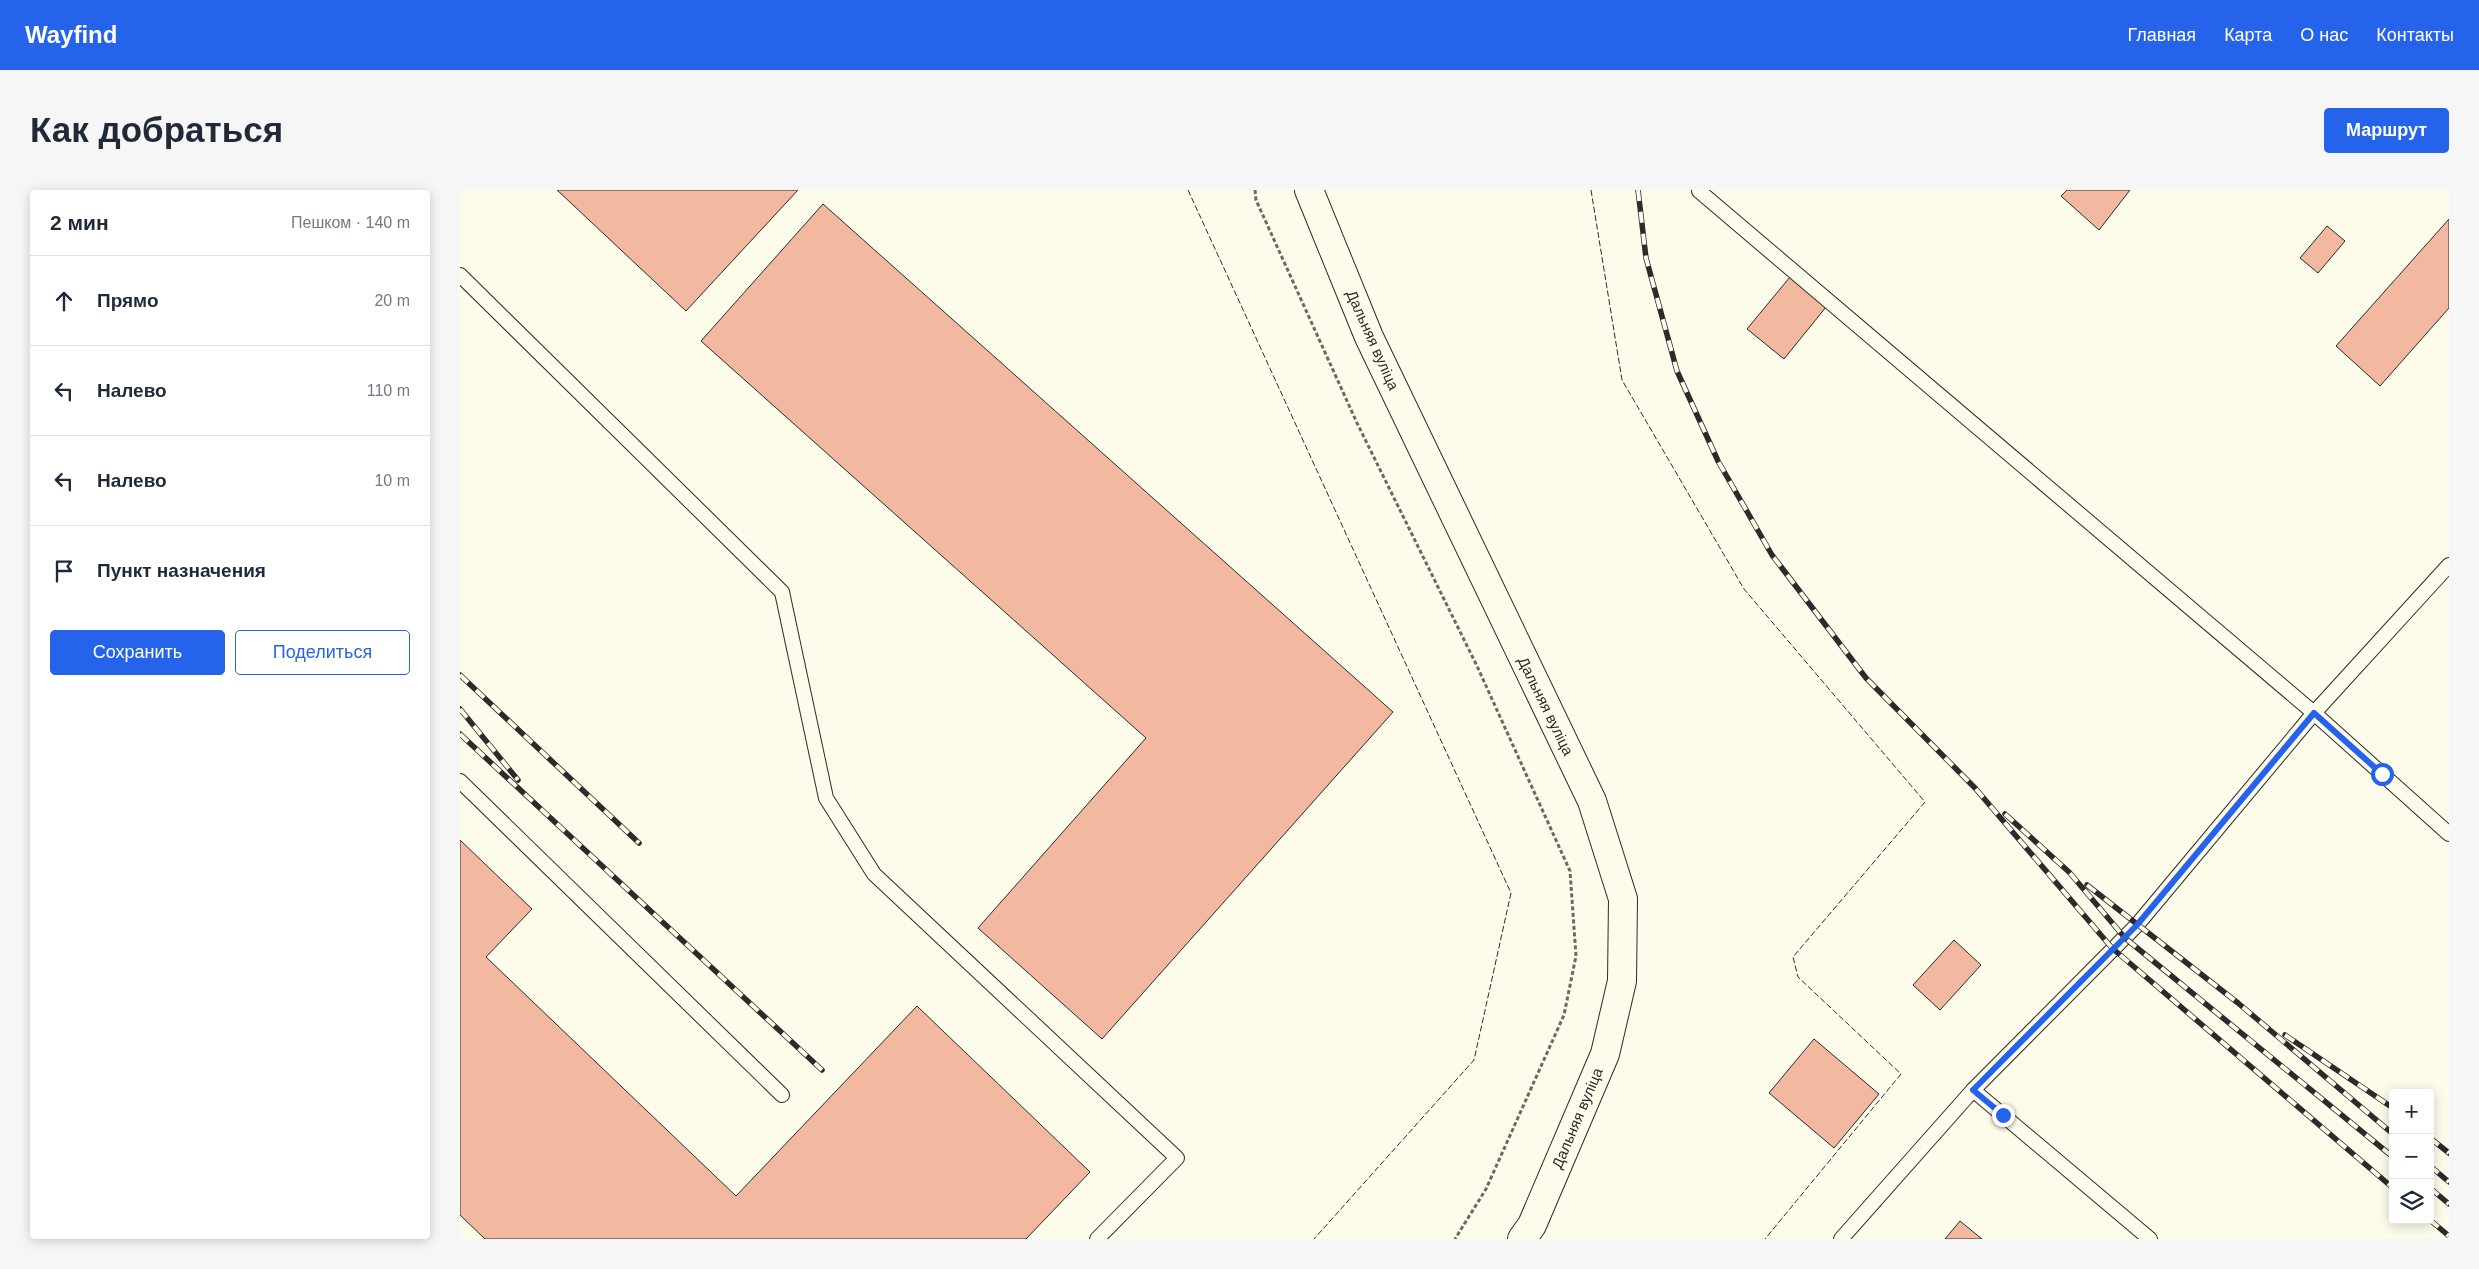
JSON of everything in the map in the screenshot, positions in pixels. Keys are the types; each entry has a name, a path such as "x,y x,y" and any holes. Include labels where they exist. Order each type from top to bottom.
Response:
{"street":[{"name":"Дальняя вуліца","path":"1309,190 1370,337 1592,801 1623,899 1622,980 1605,1054 1532,1225 1522,1239"}],"lane":[{"path":"1699,191 2314,713 2449,834"},
{"path":"460,275 782,592 826,798 874,874 1177,1158 1096,1239"},
{"path":"1841,1239 1973,1090 2137,925 2314,713 2449,565"},
{"path":"460,781 782,1095"},
{"path":"1973,1090 2150,1239"}],"path":[{"path":"1254,190 1256,200 1357,423 1477,666 1570,871 1576,956 1564,1015 1486,1190 1454,1239"}],"building":[{"path":"557,190 798,190 686,311"},
{"path":"2067,190 2130,190 2099,230 2061,196"},
{"path":"823,204 1393,712 1102,1039 978,928 1146,738 701,341"},
{"path":"2449,219 2449,308 2380,386 2336,346"},
{"path":"2327,226 2345,241 2318,273 2300,258"},
{"path":"1790,277 1826,307 1784,359 1747,329"},
{"path":"460,840 532,909 486,957 736,1196 917,1006 1090,1172 1026,1239 485,1239 460,1215"},
{"path":"1954,940 1981,965 1940,1010 1913,985"},
{"path":"1814,1039 1879,1094 1834,1148 1769,1093"},
{"path":"1960,1221 1982,1239 1945,1239"}],"railway":[{"path":"1638,190 1646,258 1677,371 1718,461 1772,555 1866,678 1975,788 2112,948 2389,1185"},
{"path":"460,675 639,843"},
{"path":"460,709 518,780"},
{"path":"460,734 822,1070"},
{"path":"2005,814 2069,872 2125,938 2389,1154"},
{"path":"2087,885 2238,1003 2389,1131"},
{"path":"2285,1035 2389,1105"},
{"path":"2434,1141 2449,1153"},
{"path":"2434,1169 2449,1182"},
{"path":"2434,1191 2449,1204"},
{"path":"2434,1223 2449,1236"}],"fence":[{"path":"1188,190 1511,893 1474,1060 1314,1239"},
{"path":"1591,190 1622,380 1744,589 1925,802 1793,957 1798,977 1901,1074 1765,1239"}],"route":[{"path":"2003,1115 1973,1090 2112,948 2137,925 2314,713 2382,774"}]}
